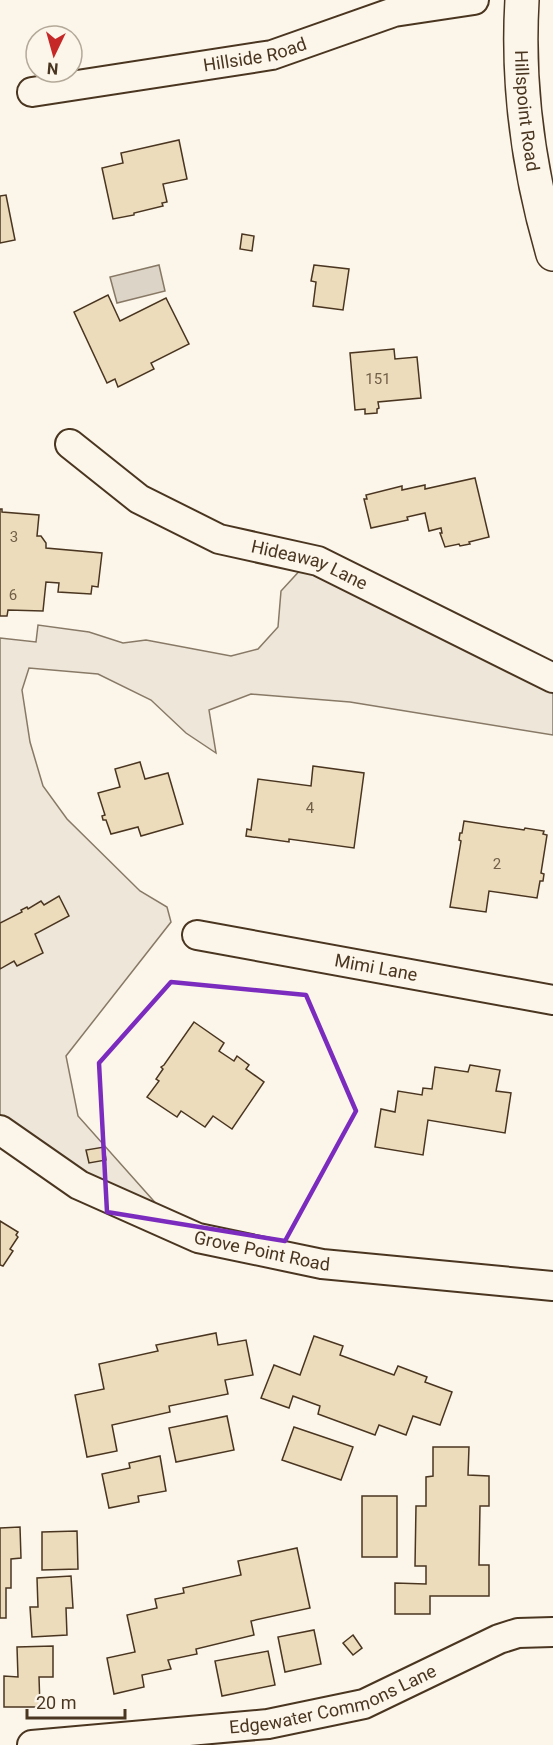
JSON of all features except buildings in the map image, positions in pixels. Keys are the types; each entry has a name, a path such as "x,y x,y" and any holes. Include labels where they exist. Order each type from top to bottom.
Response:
{"street":[{"name":"Hillside Road","path":"32,92 272,55 394,12 474,0"},
{"name":"Hillspoint Road","path":"522,0 523,102 529,150 553,254"},
{"name":"Hideaway Lane","path":"70,444 139,499 219,539 318,561 553,678"},
{"name":"Mimi Lane","path":"197,935 553,1000"},
{"name":"Grove Point Road","path":"0,1130 79,1185 198,1238 322,1264 553,1286"},
{"name":"Edgewater Commons Lane","path":"32,1745 268,1724 364,1704 499,1639 518,1634 553,1632"}],"highlighted area":[{"path":"171,982 306,995 356,1111 285,1241 107,1212 99,1063"}],"shaded area":[{"path":"159,265 165,291 117,303 110,277"},
{"path":"304,566 553,688 553,735 350,702 251,694 209,710 216,753 186,733 151,700 98,674 29,668 22,690 30,742 43,786 67,819 140,891 167,907 171,922 66,1056 78,1116 160,1208 73,1166 0,1117 0,638 36,642 38,625 89,632 123,643 146,640 231,656 258,649 278,627 281,591"}]}
